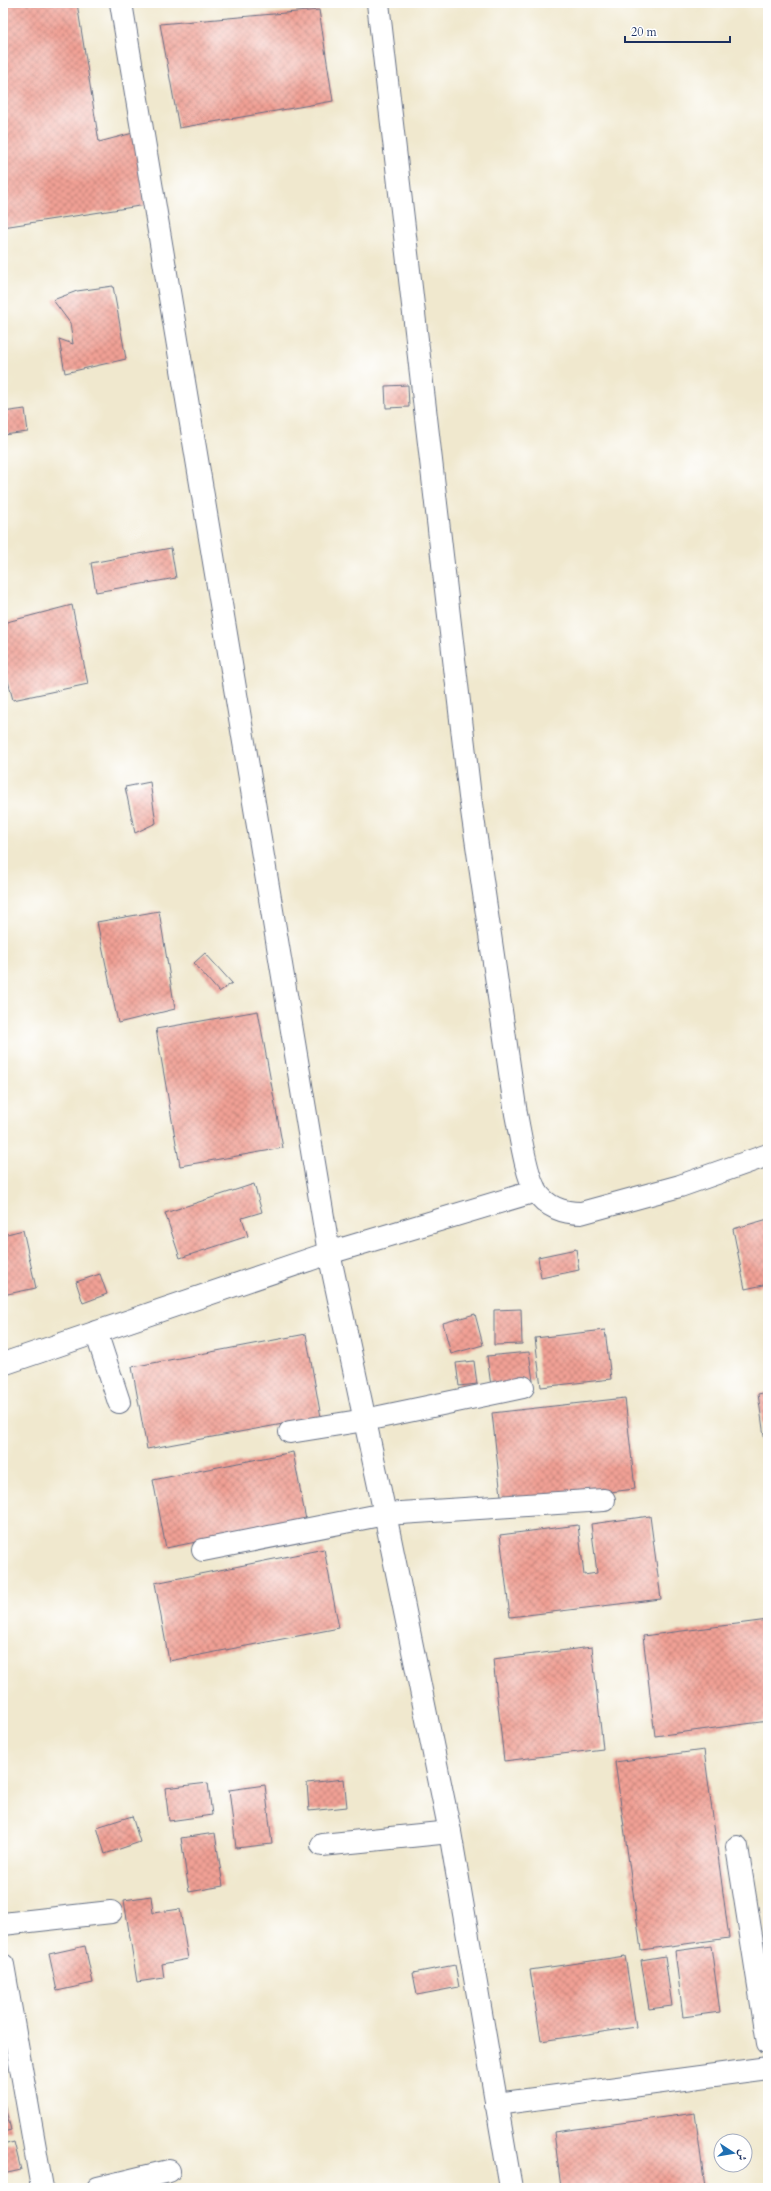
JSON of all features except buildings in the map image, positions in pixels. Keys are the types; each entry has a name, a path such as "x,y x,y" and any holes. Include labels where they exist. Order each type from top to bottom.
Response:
{"street":[{"path":"121,3 329,1253 385,1514 450,1832 511,2188"},
{"path":"378,3 470,797 516,1114 525,1158 536,1191 552,1207 567,1213 582,1213 680,1186 768,1155"},
{"path":"3,1364 329,1253 536,1191"},
{"path":"96,1332 119,1402"},
{"path":"290,1432 365,1420 523,1387"},
{"path":"203,1550 385,1514 604,1500"},
{"path":"322,1845 450,1832"},
{"path":"737,1847 768,2043"},
{"path":"3,1924 111,1912"},
{"path":"3,1965 42,2188"},
{"path":"496,2104 768,2068"},
{"path":"98,2188 169,2171"}]}
